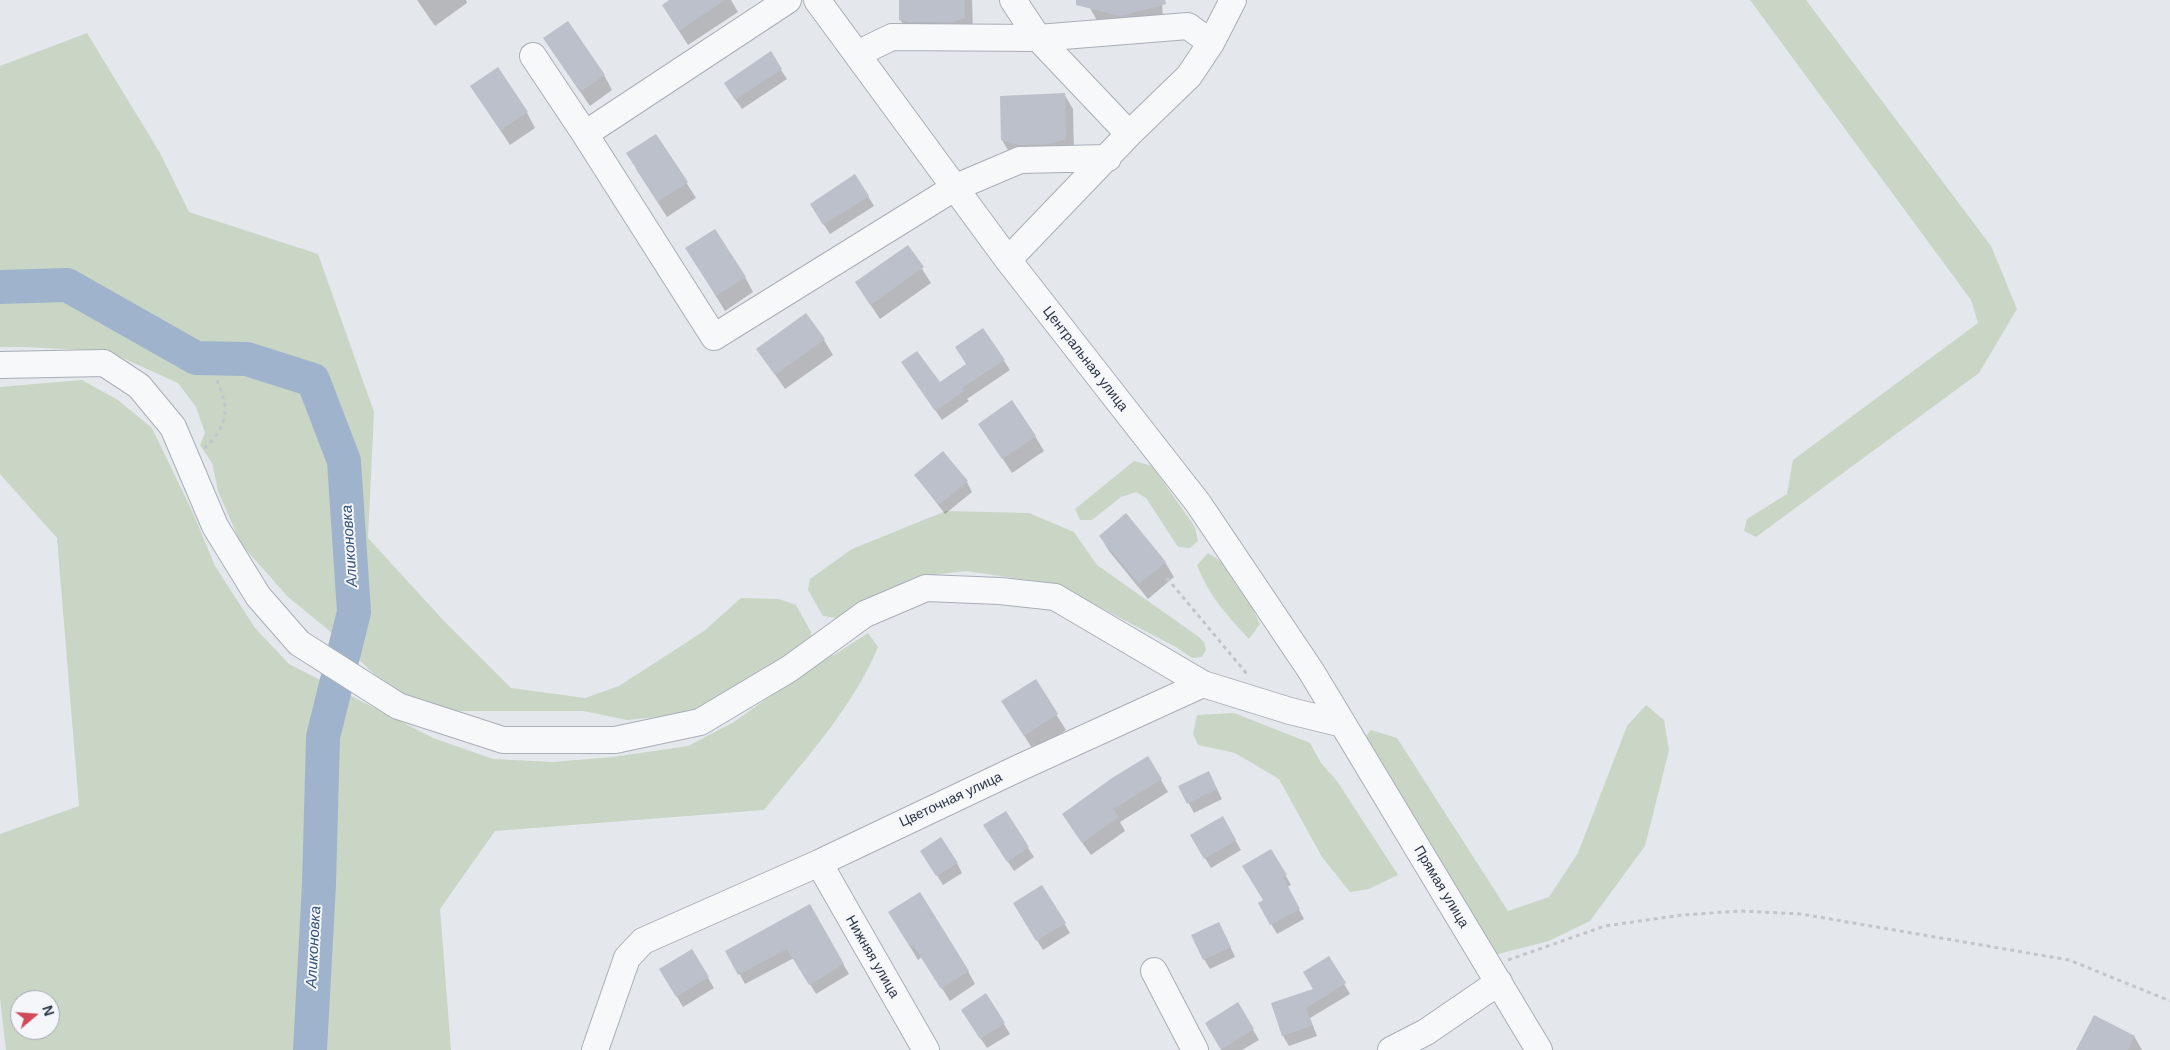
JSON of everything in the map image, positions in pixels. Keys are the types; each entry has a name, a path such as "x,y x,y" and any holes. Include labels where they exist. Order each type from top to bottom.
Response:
{"street":[{"path":"585,134 788,0"},
{"name":"Центральная улица","path":"817,0 1008,260 1198,503 1311,672 1343,724"},
{"path":"1013,0 1038,38 1129,134"},
{"path":"1008,260 1129,134 1189,76 1211,42 1233,0"},
{"path":"857,54 892,37 1038,38 1188,26 1211,42"},
{"path":"533,56 714,337 954,188 1020,160 1108,158"},
{"path":"0,365 104,363 139,386 173,427 215,526 258,596 299,643 398,706 503,740 615,740 700,722 789,669 865,614 926,588 1000,591 1055,597 1204,684 1343,724"},
{"name":"Цветочная улица","path":"595,1050 627,958 643,942 819,863 1204,684"},
{"name":"Прямая улица","path":"1343,724 1539,1050"},
{"name":"Нижняя улица","path":"819,863 926,1050"},
{"path":"1154,971 1194,1050"},
{"path":"1392,1050 1426,1032 1494,975"}],"path":[{"path":"186,459 210,444 220,430 225,408 217,380"},
{"path":"1167,578 1245,669 1252,683 1247,697"},
{"path":"1494,975 1605,926 1682,915 1741,911 1801,914 2069,960 2170,1001"}],"green space":[{"path":"1750,0 1806,0 1991,246 2017,309 1979,373 1756,537 1744,531 1747,519 1787,494 1793,460 1978,323 1971,300"},
{"path":"87,33 160,153 189,212 318,254 374,412 368,538 444,621 511,688 585,698 619,686 704,631 741,598 779,599 796,605 811,632 811,641 715,702 686,714 627,720 584,711 456,711 393,692 326,628 288,597 241,544 218,491 212,463 200,445 205,433 196,407 178,383 107,351 0,347 0,66"},
{"path":"82,380 118,400 152,428 193,513 215,566 255,628 289,664 433,738 493,759 553,762 613,757 688,746 734,722 827,656 834,655 868,633 878,647 867,670 842,712 764,810 495,831 440,909 451,1050 6,1050 0,998 0,834 79,806 57,538 0,474 0,387"},
{"path":"1134,461 1152,466 1195,527 1198,541 1190,548 1178,547 1146,498 1136,492 1121,497 1092,520 1080,520 1075,509"},
{"path":"946,511 1029,513 1074,532 1097,565 1199,637 1204,642 1206,650 1202,657 1192,658 1176,647 1055,584 966,571 915,577 836,618 823,616 808,590 810,579 852,549"},
{"path":"1208,553 1222,562 1236,585 1249,601 1260,624 1249,639 1219,605 1202,576 1197,565"},
{"path":"1646,705 1664,720 1669,750 1645,846 1590,921 1549,941 1494,955 1360,744 1371,730 1397,738 1508,911 1549,897 1578,853 1627,726"},
{"path":"1234,713 1310,743 1321,763 1337,781 1398,875 1369,889 1350,892 1322,857 1279,779 1235,753 1198,745 1193,734 1197,715"}],"building":[{"path":"669,0 725,0 679,31 662,5"},
{"path":"899,0 965,0 965,18 951,22 909,22 899,20"},
{"path":"1076,0 1165,0 1166,4 1120,16 1076,5"},
{"path":"568,21 605,75 580,92 543,38"},
{"path":"771,51 782,69 735,100 724,83"},
{"path":"498,67 528,112 500,130 470,86"},
{"path":"1065,93 1066,139 1048,144 1019,145 1001,140 1000,96"},
{"path":"656,134 688,182 658,202 626,153"},
{"path":"855,174 869,196 823,225 810,204"},
{"path":"715,229 746,277 716,296 685,248"},
{"path":"908,245 924,267 870,305 855,282"},
{"path":"806,313 825,339 775,375 756,349"},
{"path":"983,328 1005,360 962,388 964,391 935,411 901,362 917,351 940,382 966,364 955,347"},
{"path":"1012,400 1036,436 1002,459 978,424"},
{"path":"943,451 968,481 939,505 914,475"},
{"path":"1126,513 1166,562 1139,584 1099,536"},
{"path":"1036,679 1058,714 1024,736 1001,701"},
{"path":"1148,756 1162,779 1113,809 1119,817 1082,843 1062,814 1112,778"},
{"path":"1209,771 1217,789 1187,804 1178,786"},
{"path":"1006,811 1029,847 1007,862 983,825"},
{"path":"1223,816 1236,840 1204,859 1190,835"},
{"path":"941,837 958,863 936,876 920,851"},
{"path":"1271,849 1287,875 1283,877 1300,909 1270,925 1258,903 1263,900 1242,866"},
{"path":"1042,885 1066,923 1036,941 1013,903"},
{"path":"920,892 969,971 941,989 913,945 910,947 888,912"},
{"path":"810,904 844,964 809,985 787,949 738,975 725,951"},
{"path":"1219,922 1231,947 1203,960 1191,935"},
{"path":"692,949 709,977 676,997 659,969"},
{"path":"1329,956 1346,983 1306,1008 1312,1026 1282,1036 1271,1003 1313,989 1303,972"},
{"path":"986,993 1005,1023 980,1039 961,1010"},
{"path":"1238,1002 1254,1029 1221,1050 1205,1023"},
{"path":"2094,1015 2135,1036 2128,1050 2076,1050"}],"waterway":[{"name":"Аликоновка","path":"0,287 67,285 196,358 247,359 313,380 344,461 354,612 323,737 319,884 310,1050"}]}
